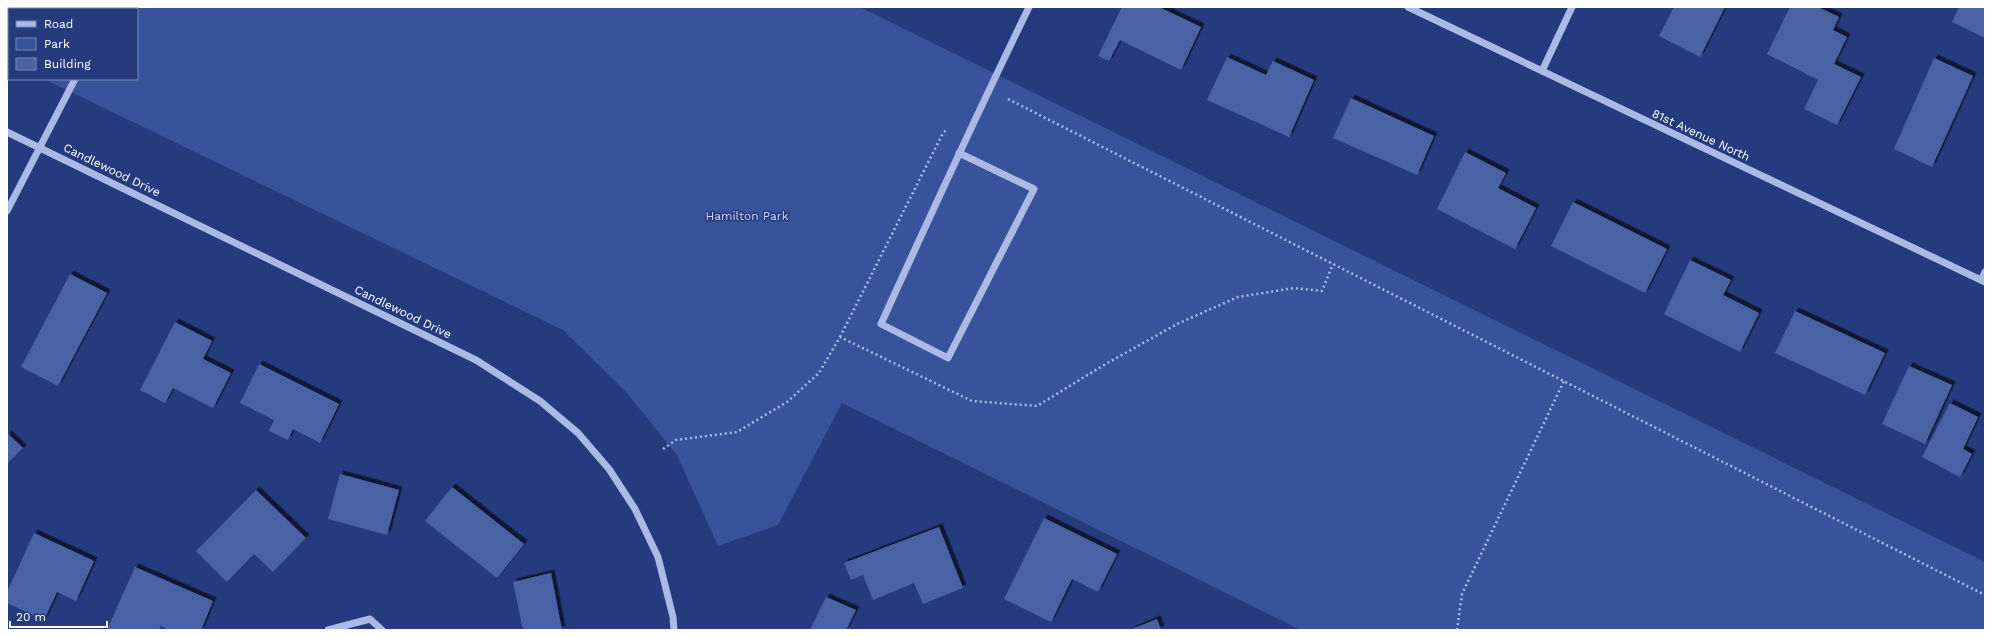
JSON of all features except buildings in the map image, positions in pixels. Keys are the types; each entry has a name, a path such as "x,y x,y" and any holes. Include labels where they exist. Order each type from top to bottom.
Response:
{"street":[{"path":"960,153 1034,189 948,358 881,324 989,89 1029,7"},
{"name":"81st Avenue North","path":"1408,7 1983,281"},
{"path":"1542,71 1572,7"},
{"path":"7,211 41,148 75,80"},
{"name":"Candlewood Drive","path":"7,132 476,360 540,401 578,433 609,469 635,509 658,557 674,617 674,630"},
{"path":"1983,281 1985,272"},
{"path":"328,630 370,619 382,630"}],"path":[{"path":"989,89 1985,595"},
{"path":"663,449 676,440 737,432 787,402 818,373 840,337 943,133 948,127"},
{"path":"840,337 972,401 1037,406 1104,364 1177,324 1238,298 1294,288 1322,292 1333,264"},
{"path":"1458,630 1462,594 1564,381"}],"green space":[{"name":"Hamilton Park","path":"7,7 860,7 1985,562 1985,630 1301,630 842,403 778,525 718,546 677,455 626,392 563,330 46,80 138,80 138,8 8,8 7,61"}]}
